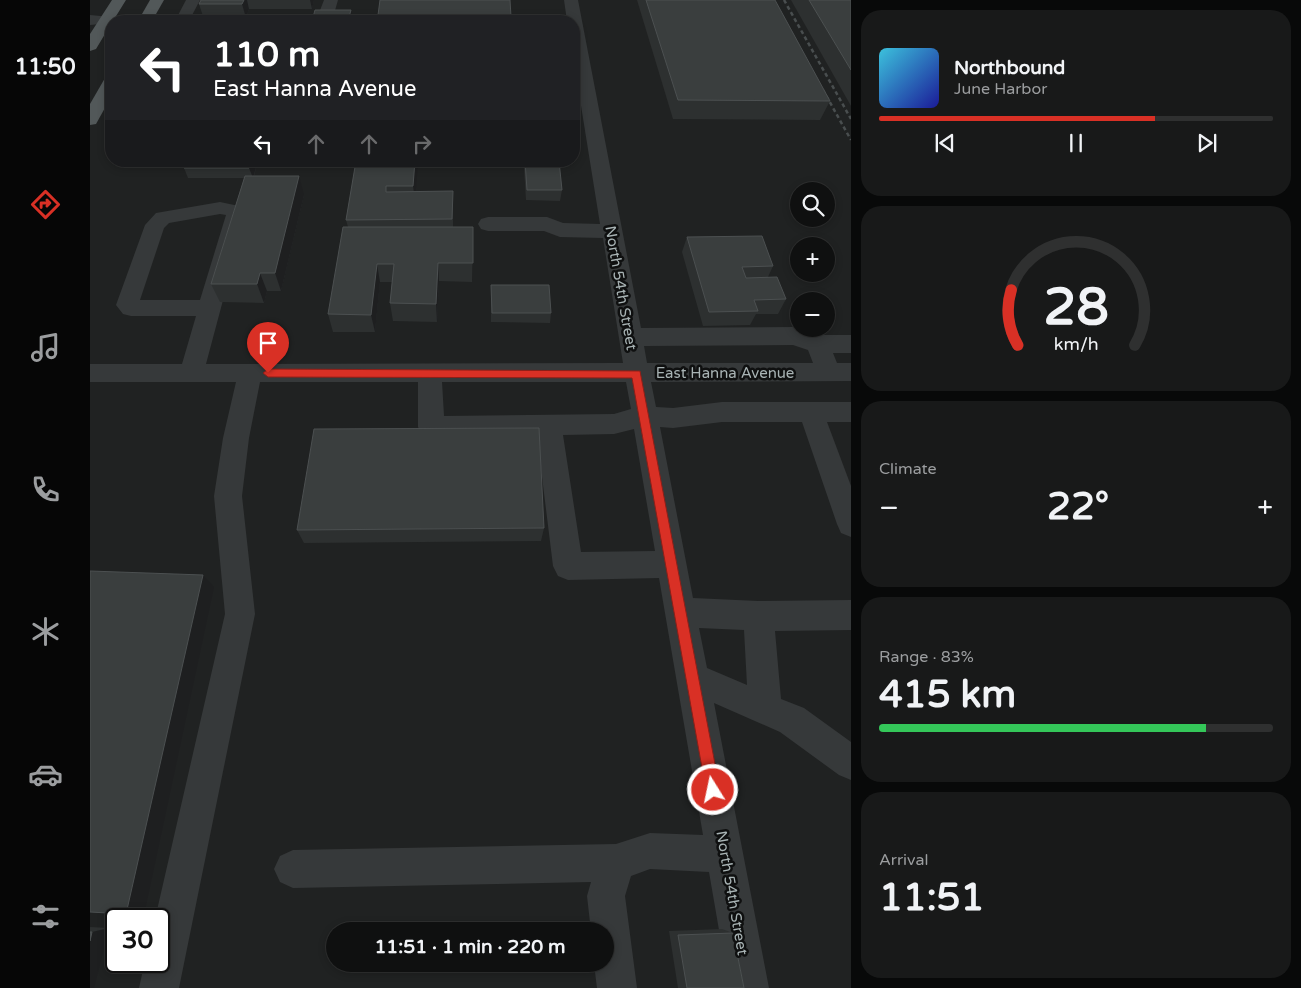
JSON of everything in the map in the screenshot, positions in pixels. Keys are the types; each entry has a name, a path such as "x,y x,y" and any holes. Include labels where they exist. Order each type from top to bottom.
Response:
{"main road":[{"path":"109,15 118,0"},
{"path":"148,15 157,0"},
{"path":"90,46 105,22"},
{"path":"90,46 105,46"},
{"path":"90,120 105,93"}],"street":[{"path":"185,15 193,0"},
{"path":"326,15 331,0"},
{"name":"North 54th Street","path":"571,0 574,15"},
{"path":"90,20 105,20"},
{"name":"North 54th Street","path":"580,51 644,416 749,988"},
{"path":"191,373 210,308 236,214 232,210 220,208 163,218 155,225 127,304 131,308 210,308"},
{"path":"488,224 547,224 560,230 612,231"},
{"path":"630,337 794,336 818,344 851,344"},
{"path":"818,344 840,372"},
{"name":"East Hanna Avenue","path":"90,373 637,374 840,372"},
{"path":"159,988 240,614 228,496 236,438 250,373"},
{"path":"430,373 431,427 614,424 644,416 673,418 722,412 851,412"},
{"path":"812,412 851,524"},
{"path":"549,425 568,566 672,564"},
{"path":"680,612 758,616 851,615"},
{"path":"758,616 765,709"},
{"path":"692,678 792,720 851,763"},
{"path":"293,869 616,864 650,851 725,854"},
{"path":"616,864 606,896 617,988"}],"shaded area":[{"path":"90,0 851,0 851,988 90,988"}],"building":[{"path":"201,0 244,0 242,4 199,4"},
{"path":"380,0 510,0 511,15 378,15"},
{"path":"646,0 775,0 830,101 678,100"},
{"path":"809,0 851,0 851,70"},
{"path":"315,10 351,10 350,15 314,15"},
{"path":"184,167 249,167 249,168"},
{"path":"355,167 415,167 413,186 386,186 386,192 453,191 452,219 346,220"},
{"path":"525,167 560,167 562,190 527,190"},
{"path":"245,176 299,176 275,273 260,273 257,284 211,284"},
{"path":"343,227 473,227 473,263 438,263 436,304 390,303 394,264 377,264 371,315 328,314"},
{"path":"762,236 773,266 742,267 746,278 777,277 786,299 754,300 758,311 709,312 687,237"},
{"path":"491,285 549,285 551,313 492,313"},
{"path":"539,428 544,528 297,530 314,429"},
{"path":"90,571 203,575 127,908 105,908 105,913 90,912"},
{"path":"733,933 744,988 687,988 678,935"}],"railway":[{"path":"784,0 851,119"},
{"path":"823,90 851,140"}],"route":[{"path":"268,373 637,374 713,790"}]}
